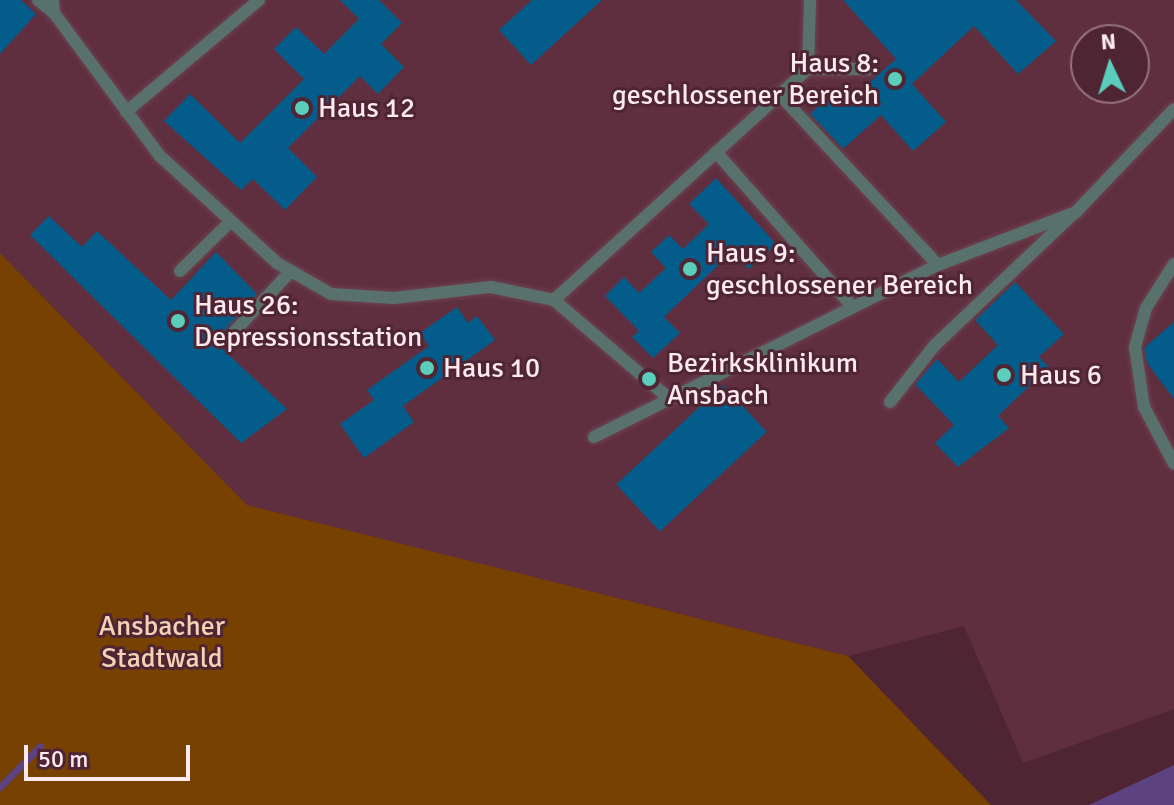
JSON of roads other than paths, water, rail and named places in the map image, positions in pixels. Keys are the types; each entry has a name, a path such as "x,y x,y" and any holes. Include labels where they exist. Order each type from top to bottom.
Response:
{"lane":[{"path":"38,0 53,6 126,112 227,225 291,271 331,294 394,298 491,287 554,300 665,395"},
{"path":"126,112 259,0"},
{"path":"808,69 810,0"},
{"path":"554,300 808,69 869,69"},
{"path":"779,94 938,265"},
{"path":"890,402 934,346 1076,212 1174,109"},
{"path":"716,152 852,306"},
{"path":"594,437 665,395 938,265 1076,212"},
{"path":"180,271 227,225"},
{"path":"1174,264 1146,308 1135,347 1144,407 1174,464"},
{"path":"233,333 291,271"}],"waterway":[{"path":"0,787 40,746"}],"place":[{"name":"Haus 8: geschlossener Bereich","path":"895,79"},
{"name":"Haus 12","path":"302,108"},
{"name":"Haus 9: geschlossener Bereich","path":"690,269"},
{"name":"Haus 26: Depressionsstation","path":"178,321"},
{"name":"Haus 10","path":"427,368"},
{"name":"Haus 6","path":"1004,375"},
{"name":"Bezirksklinikum Ansbach","path":"649,379"}],"park label":[{"name":"Ansbacher Stadtwald","path":"162,642"}]}
